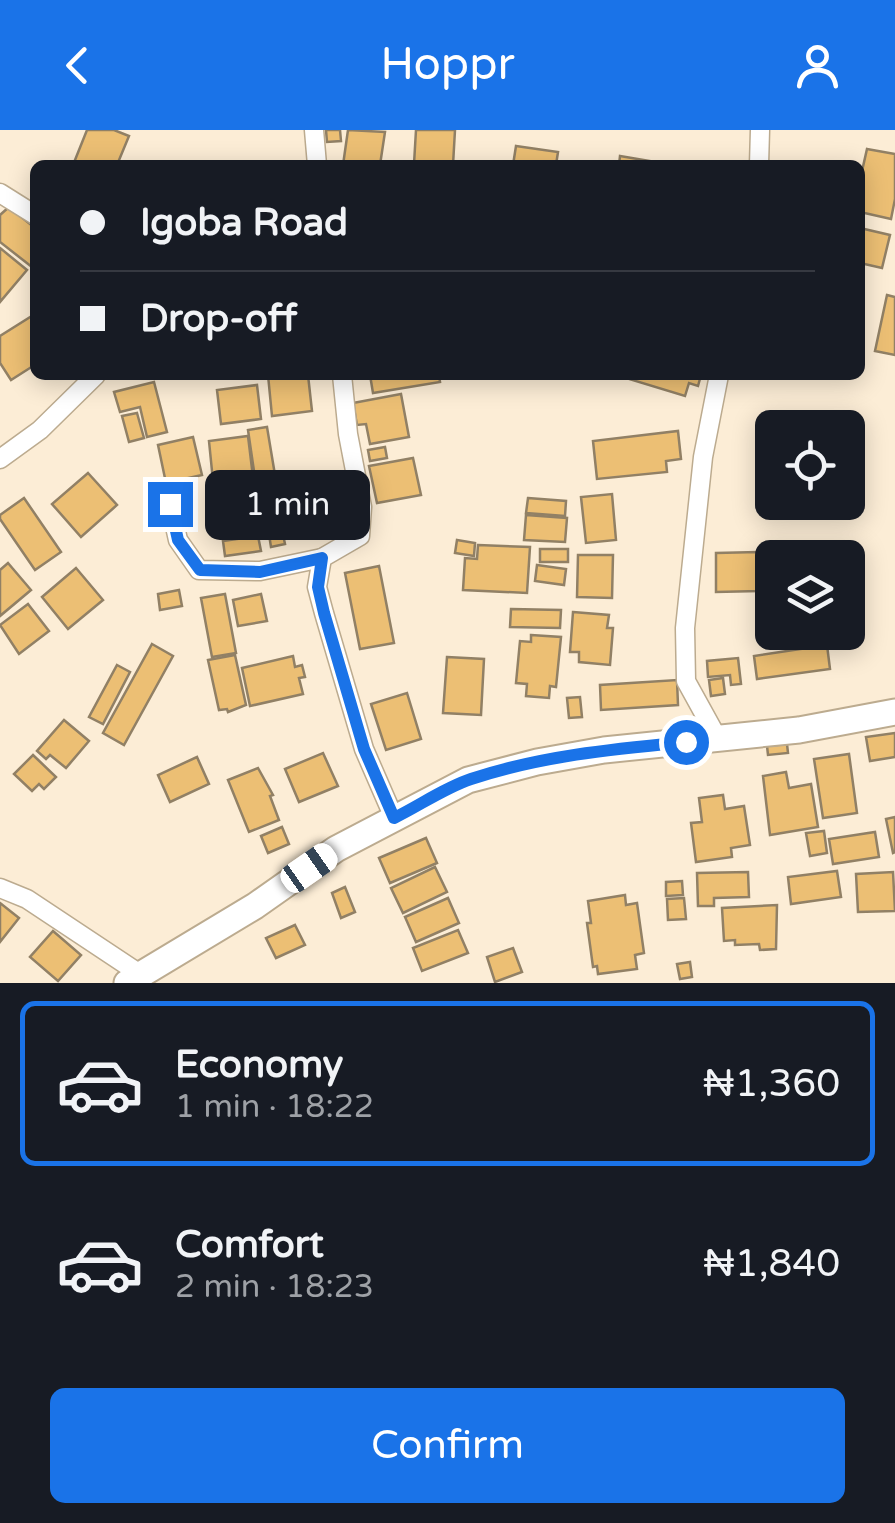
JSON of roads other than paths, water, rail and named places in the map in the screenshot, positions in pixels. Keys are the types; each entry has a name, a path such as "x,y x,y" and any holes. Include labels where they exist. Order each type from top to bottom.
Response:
{"street":[{"path":"314,130 317,160"},
{"path":"758,160 760,130"},
{"path":"0,193 30,212"},
{"path":"0,459 40,430 91,380"},
{"path":"170,504 178,540 200,570 260,572 322,558 360,536 362,507 343,380"},
{"path":"718,380 703,458 685,628 686,681 718,739"},
{"path":"322,558 318,587 328,631 364,749 394,818"},
{"path":"0,888 27,900 134,979 254,906 336,849 468,780 604,750 798,730 895,712"}]}
